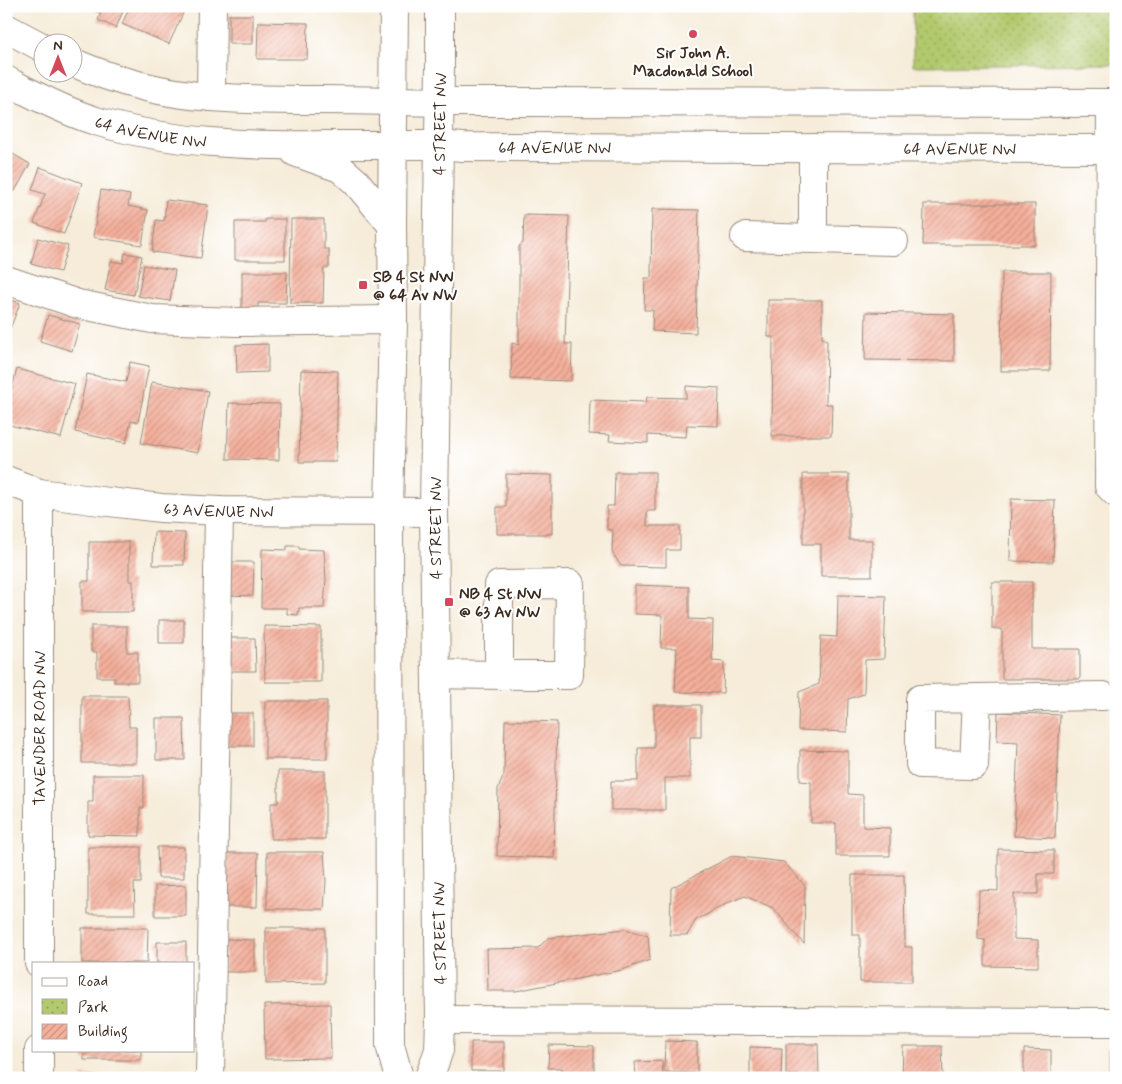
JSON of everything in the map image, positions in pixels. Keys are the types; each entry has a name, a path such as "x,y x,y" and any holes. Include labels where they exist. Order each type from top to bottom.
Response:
{"main road":[{"path":"212,6 212,97"},
{"path":"394,6 393,320 389,511 390,1045 399,1078"},
{"name":"4 STREET NW","path":"428,1078 439,1050 440,1020 434,512 440,6"},
{"path":"6,28 32,42"},
{"path":"82,66 136,84 180,94 271,100 1114,103 1110,486 1116,493"},
{"name":"64 AVENUE NW","path":"6,80 59,108 98,122 146,134 202,142 277,146 1114,148"},
{"path":"277,146 340,168 356,182 392,225"},
{"path":"813,148 813,239"},
{"path":"745,237 894,241"},
{"path":"6,280 78,304 152,319 237,322 393,320"},
{"name":"63 AVENUE NW","path":"6,480 39,493 161,508 219,511 434,512"},
{"name":"TAVENDER ROAD NW","path":"39,493 39,962"},
{"path":"210,1078 219,511"},
{"path":"436,674 499,675"},
{"path":"977,698 1103,696"},
{"path":"440,1020 1116,1022"},
{"path":"39,1052 39,1078"}],"green space":[{"path":"913,6 1116,6 1116,64 913,66"}],"building":[{"path":"85,6 125,6 116,28 98,20 101,13"},
{"path":"130,6 178,6 185,9 169,44 122,24"},
{"path":"229,15 253,15 253,44 229,44"},
{"path":"258,22 308,23 307,59 257,59"},
{"path":"6,150 30,164 15,191 6,186"},
{"path":"40,167 82,183 64,234 34,223 45,194 32,190"},
{"path":"101,190 130,195 128,206 148,210 142,245 93,237"},
{"path":"166,200 208,205 201,258 152,252 156,220 164,221"},
{"path":"924,204 1035,204 1035,245 923,245"},
{"path":"652,209 699,210 696,333 652,331 653,310 644,310 645,278 651,278"},
{"path":"524,215 569,216 565,344 572,344 571,381 511,379 512,343 519,345 519,246 523,243"},
{"path":"265,219 285,219 285,260 235,260 235,222 265,222"},
{"path":"291,219 324,219 324,249 329,249 329,268 324,268 323,303 290,303"},
{"path":"38,238 68,246 60,272 31,264"},
{"path":"125,253 142,256 134,295 105,290 111,261 123,263"},
{"path":"144,265 175,270 170,301 138,296"},
{"path":"242,272 287,272 286,303 258,303 258,308 242,308"},
{"path":"1002,272 1051,272 1050,371 1001,371"},
{"path":"6,298 20,303 10,329 6,328"},
{"path":"768,300 822,300 822,338 827,340 826,404 832,404 831,436 772,436 773,337 768,337"},
{"path":"866,312 954,314 954,361 865,360"},
{"path":"48,315 80,324 72,351 40,341"},
{"path":"268,344 268,372 237,373 236,345"},
{"path":"130,362 149,366 138,422 131,421 126,443 75,432 87,374 126,382"},
{"path":"17,369 75,384 61,438 6,424 6,408"},
{"path":"301,370 338,371 336,462 299,462"},
{"path":"152,382 208,391 198,453 141,443"},
{"path":"686,386 719,388 718,426 687,425 686,437 648,435 648,443 609,441 610,435 589,434 590,400 646,402 647,397 686,398"},
{"path":"229,403 280,404 279,460 227,459"},
{"path":"615,472 655,472 655,511 647,511 647,526 680,526 680,550 666,550 666,567 621,566 612,552 613,531 607,529 607,506 614,506"},
{"path":"506,474 552,475 552,534 497,534 497,507 506,507"},
{"path":"803,474 849,474 849,540 872,540 872,576 821,576 821,544 803,544"},
{"path":"1011,499 1055,500 1053,562 1010,561"},
{"path":"154,532 185,533 184,565 153,565"},
{"path":"89,542 129,542 129,581 133,581 133,612 82,612 82,581 89,581"},
{"path":"287,546 299,546 299,549 324,550 326,579 324,608 299,608 298,615 287,614 287,608 261,608 262,549 287,550"},
{"path":"228,562 254,562 253,596 227,595"},
{"path":"992,582 1032,582 1032,649 1080,649 1080,679 1002,679 1002,629 992,629"},
{"path":"635,585 689,587 689,619 713,620 712,661 724,662 723,693 675,692 677,648 661,648 662,615 635,614"},
{"path":"838,595 886,596 884,659 865,660 864,694 848,699 847,732 798,730 799,692 819,684 821,636 837,637"},
{"path":"159,620 184,620 184,643 159,643"},
{"path":"91,626 127,626 127,652 138,652 138,682 114,682 114,677 97,677 97,652 91,652"},
{"path":"264,626 321,627 321,682 265,682"},
{"path":"227,638 255,638 256,671 227,671"},
{"path":"82,696 128,696 129,727 136,727 136,763 82,763"},
{"path":"265,701 327,701 327,759 265,759"},
{"path":"654,705 701,705 701,737 690,737 690,778 665,778 665,810 611,810 611,781 638,781 638,748 654,748"},
{"path":"998,712 1060,715 1055,838 1014,836 1018,742 997,741"},
{"path":"227,713 253,713 253,746 227,746"},
{"path":"156,718 184,718 185,760 156,760"},
{"path":"505,720 557,722 554,858 497,856 498,789 504,775"},
{"path":"800,750 848,751 848,794 863,795 863,827 890,828 890,856 836,856 836,823 811,823 811,782 800,781"},
{"path":"278,771 325,771 325,839 271,839 271,803 278,803"},
{"path":"93,775 144,775 144,808 140,808 140,836 88,835 88,802 93,802"},
{"path":"88,847 141,847 141,883 134,883 135,914 88,914"},
{"path":"157,847 184,847 184,878 158,878"},
{"path":"998,849 1054,850 1054,874 1038,874 1038,894 1014,894 1014,939 1038,940 1038,967 985,966 985,940 978,939 979,890 998,891"},
{"path":"267,852 324,852 326,881 324,909 267,909"},
{"path":"227,853 258,853 257,907 226,907"},
{"path":"732,856 784,862 805,886 804,944 773,908 745,896 696,920 687,935 670,935 671,888"},
{"path":"852,875 904,875 905,947 912,947 912,982 860,982 860,935 852,935"},
{"path":"186,885 186,916 155,916 155,886"},
{"path":"82,928 148,928 147,962 82,962"},
{"path":"266,928 325,928 325,983 266,984"},
{"path":"625,929 648,936 650,960 622,970 516,991 488,991 487,949 538,948 548,938"},
{"path":"225,939 255,940 255,972 224,972"},
{"path":"157,942 186,942 186,962 157,962"},
{"path":"330,1004 331,1058 265,1059 264,1005"},
{"path":"665,1041 697,1042 697,1073 664,1072"},
{"path":"471,1042 504,1042 504,1071 471,1071"},
{"path":"786,1044 818,1044 819,1075 786,1075"},
{"path":"549,1045 594,1046 594,1078 562,1078 562,1068 548,1068"},
{"path":"903,1046 942,1046 943,1078 902,1078"},
{"path":"750,1047 782,1048 781,1078 750,1078"},
{"path":"1024,1049 1051,1050 1051,1078 1024,1078"},
{"path":"1110,1051 1116,1051 1116,1078 1110,1078"},
{"path":"84,1052 141,1052 141,1060 84,1060"},
{"path":"662,1061 663,1078 636,1078 635,1062"},
{"path":"82,1076 145,1076 145,1078 82,1078"}],"place":[{"name":"Sir John A. Macdonald School","path":"693,34"},
{"name":"SB 4 St NW @ 64 Av NW","path":"363,285"},
{"name":"NB 4 St NW @ 63 Av NW","path":"449,602"}]}
